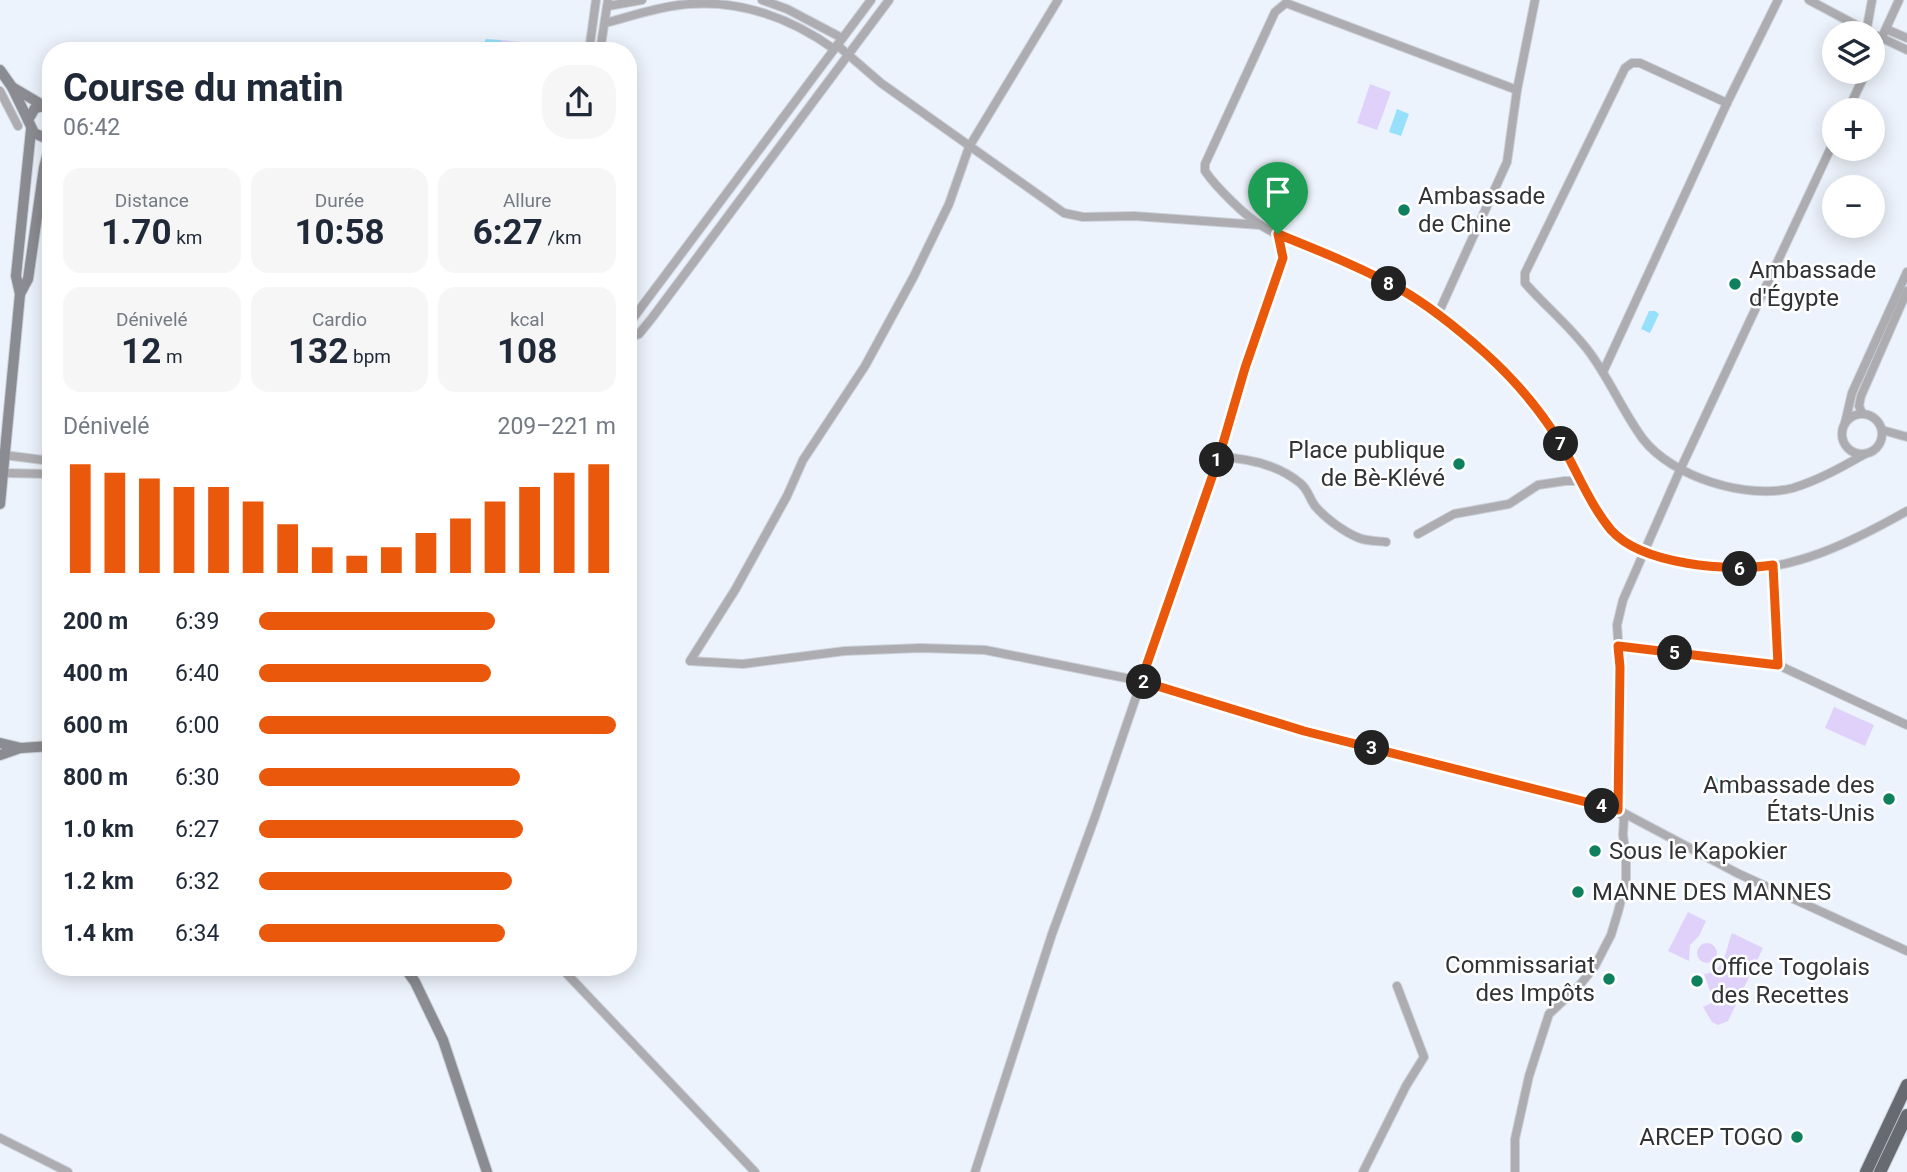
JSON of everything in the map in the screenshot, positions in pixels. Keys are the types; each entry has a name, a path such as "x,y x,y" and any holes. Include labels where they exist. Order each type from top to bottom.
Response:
{"highway":[{"path":"1866,1172 1907,1085"},
{"path":"1880,1172 1907,1115"}],"main road":[{"path":"0,70 12,87 26,125 16,276 20,293 0,504"},
{"path":"12,87 42,104"},
{"path":"26,125 35,108 42,107"},
{"path":"26,125 38,136 42,136"},
{"path":"20,293 28,279 42,182"},
{"path":"0,743 21,748"},
{"path":"0,755 21,748 42,747"},
{"path":"410,976 443,1040 487,1172"}],"street":[{"path":"590,42 596,0"},
{"path":"602,42 608,3 642,0"},
{"path":"762,0 788,9 838,44 848,57 881,83 1064,213 1083,217 1134,216 1260,225"},
{"path":"637,313 871,0"},
{"path":"637,335 889,0"},
{"path":"1058,0 969,147 949,204 865,366 803,460 787,496 735,590 690,661 743,664 845,651 922,648 985,650 1141,681 1304,731 1618,810 1737,873 1907,951"},
{"path":"1438,314 1507,162 1517,90 1535,0"},
{"path":"1604,372 1727,103 1778,0"},
{"path":"1809,0 1847,21"},
{"path":"1870,21 1872,0"},
{"path":"1899,0 1886,29 1907,38"},
{"path":"1517,90 1290,3 1282,4 1275,12 1204,168 1222,191 1260,225 1358,267 1400,289 1438,314 1486,354 1543,416 1612,531 1643,552 1728,569 1773,565 1828,550 1907,511"},
{"path":"605,23 688,4 719,5 751,9 838,44"},
{"path":"1885,39 1907,50"},
{"path":"1727,103 1640,63 1632,63 1625,68 1525,273 1525,282 1567,325 1604,372 1644,440 1663,460 1680,470 1748,490 1790,488 1814,481 1879,446 1882,430 1877,420 1862,413 1855,414 1845,423"},
{"path":"1854,98 1860,85"},
{"path":"0,90 3,101 26,125"},
{"path":"1514,1172 1515,1139 1529,1076 1549,1014 1579,986 1595,966 1611,935 1626,881 1624,818 1618,810 1620,667 1617,625 1620,612 1643,552 1680,470 1825,161"},
{"path":"975,1172 1045,955 1219,457 1245,368 1283,258 1278,234"},
{"path":"1865,454 1854,452 1845,445 1842,434 1852,393 1907,272"},
{"path":"1862,413 1859,405 1861,396 1907,291"},
{"path":"1882,430 1907,438"},
{"path":"4,455 42,460"},
{"path":"1219,457 1237,457 1268,465 1299,482 1315,505 1335,523 1360,538 1386,542"},
{"path":"3,473 42,474"},
{"path":"1418,534 1454,514 1508,504 1538,485 1581,481"},
{"path":"1773,565 1778,665"},
{"path":"1618,646 1778,665 1907,725"},
{"path":"569,976 755,1172"},
{"path":"1363,1172 1406,1086 1424,1057 1397,986"},
{"path":"0,1138 68,1172"}],"shaded area":[{"path":"1370,84 1391,92 1377,130 1357,123"},
{"path":"1834,707 1874,725 1865,746 1825,728"},
{"path":"1688,912 1706,921 1699,936 1690,945 1689,961 1668,951"},
{"path":"1732,933 1763,948 1728,1021 1718,1025 1712,1022 1703,1007 1714,1002 1704,974 1721,965"},
{"path":"1707,943 1714,946 1717,953 1714,960 1707,963 1700,960 1697,953 1700,946"}],"water":[{"path":"486,39 501,40 500,42 484,42"},
{"path":"1397,109 1409,114 1401,136 1389,132"},
{"path":"1649,311 1659,314 1650,333 1641,329"},
{"path":"1712,776 1725,782 1728,777 1741,783 1736,794 1709,782"}],"place":[{"name":"Ambassade de Chine","path":"1404,210"},
{"name":"Ambassade d'Égypte","path":"1735,284"},
{"name":"Place publique de Bè-Klévé","path":"1459,464"},
{"name":"Ambassade des États-Unis","path":"1889,799"},
{"name":"Sous le Kapokier","path":"1595,851"},
{"name":"MANNE DES MANNES","path":"1578,892"},
{"name":"Commissariat des Impôts","path":"1609,979"},
{"name":"Office Togolais des Recettes","path":"1697,981"},
{"name":"ARCEP TOGO","path":"1797,1137"}],"route":[{"path":"1278,234 1358,267 1400,289 1438,314 1486,354 1543,416 1601,515 1612,531 1626,542 1643,552 1694,564 1728,569 1773,565 1778,665 1618,646 1618,810 1304,731 1141,681 1219,457 1245,368 1283,258 1278,234"}]}
